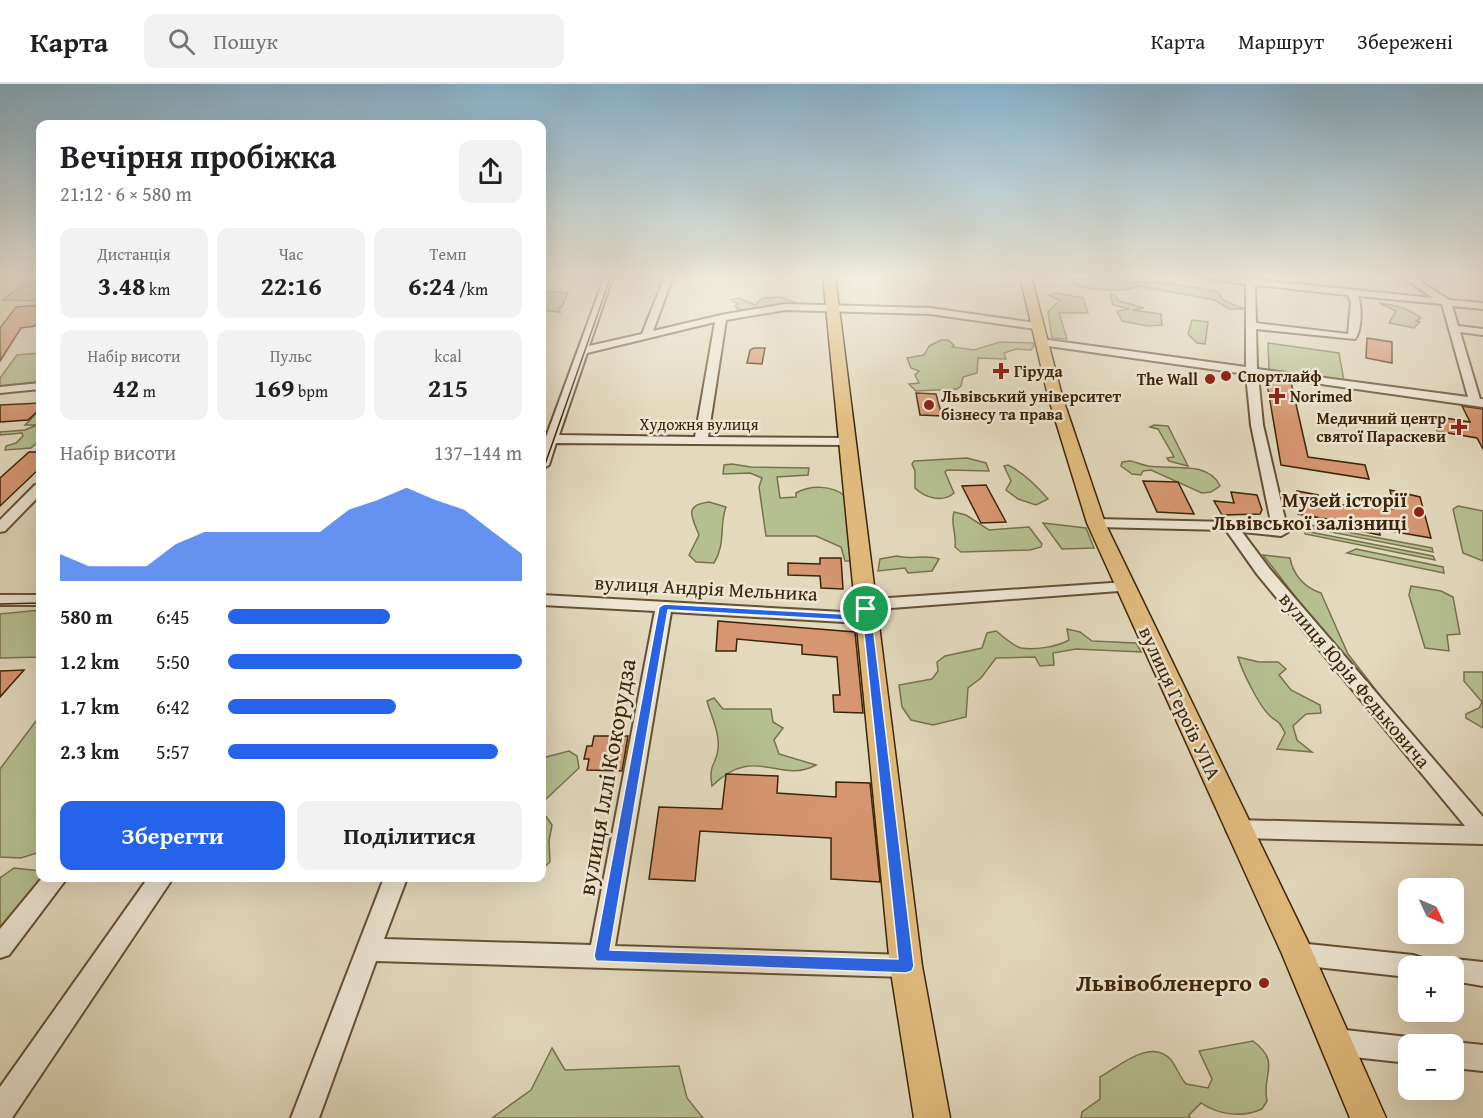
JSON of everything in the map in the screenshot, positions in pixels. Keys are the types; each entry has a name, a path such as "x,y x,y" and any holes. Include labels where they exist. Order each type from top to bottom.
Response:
{"main road":[{"path":"835,324 906,966 932,1118"},
{"name":"вулиця Героїв УПА","path":"1036,326 1064,425 1096,523 1237,829 1298,954 1368,1118"}],"street":[{"path":"546,453 592,324"},
{"path":"646,336 651,324"},
{"path":"582,351 695,324"},
{"path":"701,440 720,324"},
{"path":"1024,324 1036,326"},
{"path":"1096,523 1230,526 1281,532 1257,425 1251,325 1351,337 1354,324"},
{"path":"1041,342 1479,402 1451,324"},
{"path":"1452,328 1483,332"},
{"path":"0,390 36,386"},
{"name":"Художня вулиця","path":"551,439 846,442"},
{"path":"0,528 36,492"},
{"name":"вулиця Юрія Федьковича","path":"1230,526 1252,556 1483,834"},
{"name":"вулиця Андрія Мельника","path":"546,600 844,617 890,603 1126,587"},
{"path":"2,601 36,600"},
{"name":"вулиця Іллі Кокорудза","path":"601,956 664,607"},
{"path":"1237,829 1483,834"},
{"path":"0,946 53,882"},
{"path":"0,1111 158,882"},
{"path":"305,1118 394,882"},
{"path":"369,950 906,966"},
{"path":"1298,954 1398,964"},
{"path":"1464,971 1483,974"},
{"path":"1336,1042 1398,1049"},
{"path":"1464,1056 1483,1058"}],"green space":[{"path":"1050,324 1062,324 1067,339 1052,338"},
{"path":"1139,324 1162,324 1162,325"},
{"path":"1191,324 1208,324 1205,344 1197,343 1188,334"},
{"path":"1395,324 1418,324 1414,328"},
{"path":"941,340 948,340 954,345 952,347 974,350 1000,342 1033,343 1034,346 1031,350 1016,349 1004,353 1006,359 978,358 977,373 963,377 961,386 957,389 916,391 909,384 919,383 915,375 919,371 911,368 907,358 924,355 929,346"},
{"path":"1268,343 1339,353 1344,381 1269,371"},
{"path":"36,353 36,382 0,386 0,378 17,355"},
{"path":"36,414 36,425 25,425"},
{"path":"36,425 36,444 31,448 5,450 6,446 16,443 23,436 22,433 0,435 0,432 25,430"},
{"path":"1168,426 1188,466 1169,461 1167,458 1174,457 1158,429 1150,427"},
{"path":"967,458 986,463 989,471 947,470 945,472 954,493 945,498 929,497 915,488 915,471 912,464 914,461"},
{"path":"1130,461 1148,466 1198,469 1207,472 1220,486 1211,492 1202,493 1151,470 1143,471 1141,475 1132,474 1121,466 1122,462"},
{"path":"724,465 751,467 809,468 808,475 777,477 780,498 796,497 796,493 802,490 814,488 827,488 845,496 853,561 845,561 841,547 816,536 766,536 759,487 762,478 750,473 723,474"},
{"path":"1008,465 1019,471 1048,499 1036,505 1018,499 1006,490 1011,481 1004,466"},
{"path":"709,502 726,507 720,549 714,563 696,562 689,555 699,535 692,513 695,506"},
{"path":"1458,506 1483,511 1483,561 1463,553 1453,509"},
{"path":"954,512 966,515 989,530 1029,527 1042,544 1041,547 1030,550 961,552 955,547"},
{"path":"1043,523 1086,528 1094,548 1062,549"},
{"path":"1305,524 1432,548 1433,552 1305,527"},
{"path":"1305,531 1433,556 1435,560 1305,534"},
{"path":"1356,549 1443,567 1444,573 1347,553"},
{"path":"1263,555 1290,558 1301,580 1310,588 1321,593 1348,654 1393,712 1385,712"},
{"path":"897,556 939,559 932,571 908,573 905,568 878,571 880,559"},
{"path":"1411,586 1441,591 1453,597 1460,634 1447,635 1449,651 1425,648 1409,595"},
{"path":"36,610 36,657 0,658 0,614"},
{"path":"1067,629 1080,632 1092,641 1136,643 1141,652 1076,649 1053,653 1054,665 1040,666 1035,657 996,658 981,678 968,688 966,717 933,725 911,720 902,707 899,685 932,679 938,671 937,662 945,656 982,648 987,633 996,631 1018,647 1033,649 1069,640"},
{"path":"1238,657 1259,662 1278,662 1286,669 1279,675 1291,690 1320,705 1321,713 1306,714 1293,726 1297,740 1312,752 1277,749 1285,733 1280,724 1261,705"},
{"path":"1464,672 1483,672 1483,728 1466,718 1466,714 1479,708 1482,702 1464,681"},
{"path":"714,698 723,709 771,709 773,722 783,728 774,740 779,754 816,765 803,770 790,771 754,766 741,767 727,774 712,786 711,772 718,743 707,701"},
{"path":"36,721 36,853 21,858 0,857 0,769"},
{"path":"569,751 577,756 579,768 546,799 546,757"},
{"path":"546,816 552,825 549,841 550,862 546,866"},
{"path":"14,868 36,871 36,882 45,882 0,935 0,878"},
{"path":"1253,1041 1262,1049 1269,1063 1266,1083 1267,1101 1262,1109 1247,1114 1231,1114 1223,1113 1201,1103 1189,1115 1190,1118 1081,1118 1082,1112 1100,1099 1100,1077 1135,1056 1154,1052 1163,1054 1171,1060 1186,1084 1208,1088 1212,1079 1199,1051"},
{"path":"552,1048 565,1070 679,1066 687,1098 703,1118 492,1118 531,1090"}],"building":[{"path":"3,324 36,324 21,328 0,361 0,328"},
{"path":"1367,338 1392,342 1392,363 1366,358"},
{"path":"765,348 762,364 747,363 750,350"},
{"path":"1266,378 1291,382 1308,457 1365,465 1369,479 1281,465"},
{"name":"Львівський університет бізнесу та права","path":"916,393 936,394 942,416 920,415"},
{"path":"36,403 36,413 28,420 0,422 0,405"},
{"name":"Медичний центр святої Параскеви","path":"1462,406 1483,409 1483,449 1477,438 1437,431 1432,416 1470,422"},
{"path":"29,452 36,452 36,472 0,506 0,478"},
{"path":"1143,481 1178,482 1194,514 1157,512"},
{"path":"986,485 1006,522 981,523 962,486"},
{"path":"1390,490 1420,497 1431,538 1379,529 1380,535 1356,530 1355,524 1298,514 1297,491 1318,495 1319,500 1353,507 1352,502 1394,509"},
{"path":"1231,492 1257,495 1262,510 1260,514 1222,515 1214,501 1234,503"},
{"path":"820,558 841,558 843,589 821,588 820,576 788,575 788,563 820,564"},
{"path":"718,621 855,632 863,713 834,712 833,695 840,695 837,657 802,654 802,645 737,639 736,651 716,651"},
{"path":"24,670 0,697 0,671"},
{"path":"594,736 628,736 622,771 587,770 589,759 584,759 587,746 592,746"},
{"path":"726,774 778,776 777,793 836,797 836,782 870,783 880,882 831,879 831,838 700,831 695,881 649,879 659,807 722,809"}],"tram line":[{"path":"546,462 594,324"},
{"path":"0,604 36,603"}],"place":[{"name":"Гіруда","path":"1001,371"},
{"name":"Спортлайф","path":"1226,376"},
{"name":"The Wall","path":"1210,379"},
{"name":"Norimed","path":"1277,396"},
{"name":"Львівський університет бізнесу та права","path":"929,405"},
{"name":"Медичний центр святої Параскеви","path":"1459,427"},
{"name":"Музей історії Львівської залізниці","path":"1419,512"},
{"name":"Львівобленерго","path":"1264,983"}],"route":[{"path":"664,607 844,617 866,609 906,966 601,956 664,607"}]}
